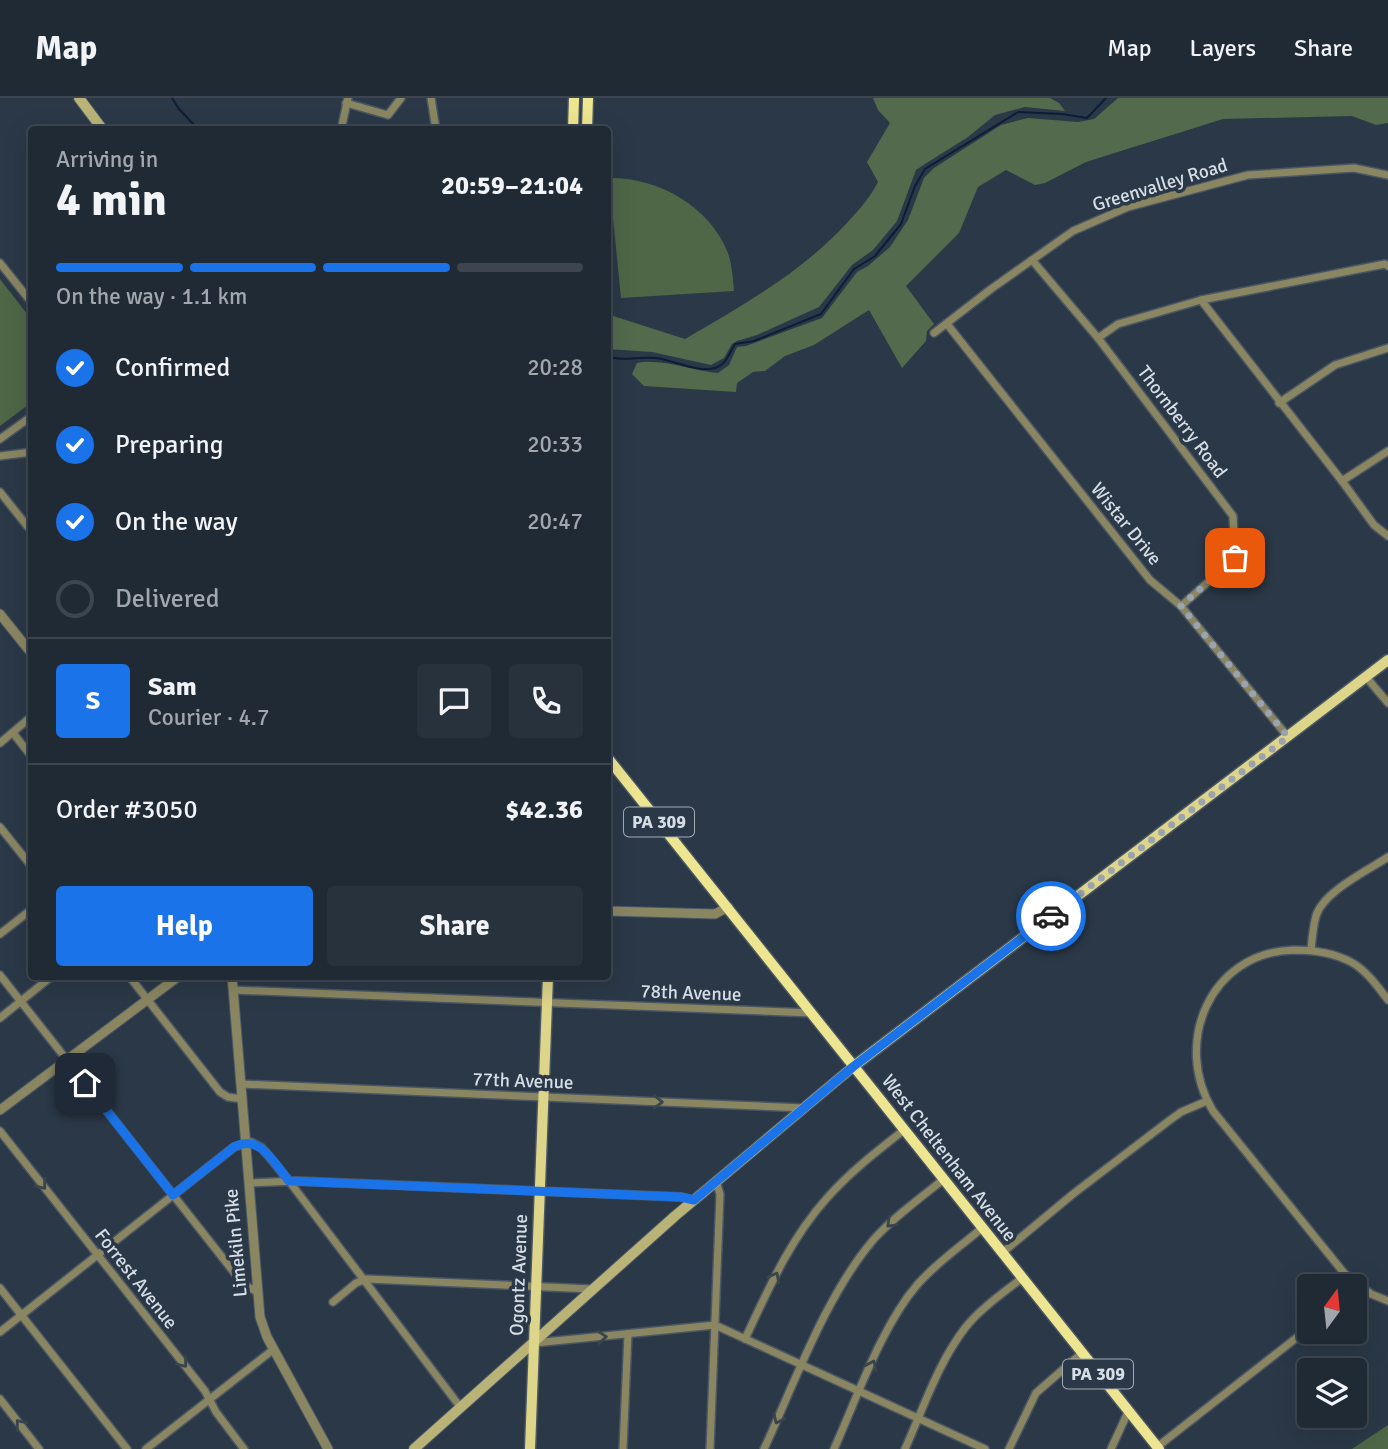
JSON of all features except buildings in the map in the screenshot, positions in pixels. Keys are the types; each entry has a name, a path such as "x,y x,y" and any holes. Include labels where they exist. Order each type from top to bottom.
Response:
{"highway":[{"path":"573,126 574,98"},
{"path":"587,126 588,98"},
{"name":"West Cheltenham Avenue","path":"611,762 1158,1448"}],"main road":[{"path":"79,98 100,126"},
{"path":"414,1449 694,1200 854,1066 1388,660"},
{"name":"Ogontz Avenue","path":"530,1449 548,980"}],"street":[{"path":"342,126 347,101 388,115 401,98"},
{"path":"431,98 435,126"},
{"name":"Greenvalley Road","path":"934,333 1073,231 1110,214 1225,180 1269,173 1354,168 1388,175"},
{"name":"Thornberry Road","path":"1032,260 1098,338 1233,516 1235,558 1181,606"},
{"path":"0,263 28,298"},
{"path":"1098,338 1118,324 1200,300 1385,264 1388,266"},
{"path":"1200,300 1374,525 1388,536"},
{"name":"Wistar Drive","path":"947,324 1150,580 1181,606 1288,737"},
{"path":"1279,403 1335,365 1388,348"},
{"path":"0,439 28,419"},
{"path":"0,456 28,452"},
{"path":"1342,481 1388,452"},
{"path":"0,492 28,527"},
{"path":"0,614 28,649"},
{"path":"1367,677 1388,704"},
{"path":"1,741 28,720"},
{"path":"13,733 28,752"},
{"path":"0,827 28,862"},
{"path":"1311,950 1316,915 1322,904 1330,895 1388,857"},
{"path":"611,911 715,914 728,907"},
{"path":"0,934 28,912"},
{"path":"1341,1274 1207,1101 1195,1053 1198,1027 1207,1003 1222,982 1241,965 1284,950 1311,950 1353,962 1371,978 1388,1000"},
{"path":"0,975 244,1285 258,1292"},
{"path":"0,1018 47,980"},
{"path":"132,980 220,1092 228,1097 242,1099"},
{"path":"0,1110 174,980"},
{"name":"Limekiln Pike","path":"232,980 262,1326 328,1449"},
{"name":"78th Avenue","path":"233,990 812,1013"},
{"name":"77th Avenue","path":"241,1084 804,1108"},
{"path":"1002,1254 1073,1194 1166,1123 1181,1112 1207,1101"},
{"path":"745,1339 786,1256 814,1213 857,1168 904,1130"},
{"name":"Forrest Avenue","path":"0,1131 210,1399 214,1409 244,1449"},
{"path":"0,1332 234,1147 246,1142 260,1146 289,1181 461,1408"},
{"path":"764,1449 852,1267 893,1220 944,1179"},
{"path":"249,1183 289,1181 681,1197 694,1200"},
{"path":"710,1449 720,1194 716,1181"},
{"path":"834,1449 890,1326 916,1287 982,1228"},
{"path":"905,1449 948,1353 982,1310 1022,1278"},
{"path":"333,1301 363,1280 592,1289"},
{"path":"0,1288 127,1449"},
{"path":"1367,1292 1388,1301"},
{"path":"534,1343 715,1325 985,1449"},
{"path":"623,1449 628,1334"},
{"path":"1158,1448 1297,1338"},
{"path":"146,1449 274,1349"},
{"path":"1009,1449 1036,1393 1082,1353"},
{"path":"0,1399 39,1449"},
{"path":"1111,1449 1128,1412"}],"green space":[{"path":"873,98 1050,98 1059,103 1065,111 1025,107 995,115 968,137 916,170 897,221 873,250 852,265 819,307 757,335 737,341 732,344 724,358 711,365 652,352 611,349 611,315 685,339 770,288 827,243 859,210 878,182 867,162 890,123 878,110"},
{"path":"1118,98 1388,98 1388,123 1376,125 1352,116 1223,119 1086,162 1045,183 1035,185 1006,170 978,187 959,233 906,286 934,324 927,331 926,341 902,368 869,310 814,345 785,356 765,371 753,372 737,383 736,392 644,386 632,374 637,363 646,362 667,363 718,373 729,365 737,347 822,318 857,272 890,247 908,220 924,178 934,168 1001,125 1028,118 1078,122 1094,119"},
{"path":"611,178 627,179 663,189 695,208 720,236 728,253 734,291 621,298"},
{"path":"0,279 28,315 28,405 0,426"},
{"path":"1388,1425 1388,1449 1352,1449"}],"waterway":[{"path":"172,98 195,126"},
{"path":"611,357 656,358 693,368 715,368 725,361 735,344 754,341 821,314 854,269 875,256 901,224 915,186 925,169 1018,112 1087,118 1106,98"}],"way so far":[{"path":"1051,916 1288,737 1181,606 1235,558"}],"route":[{"path":"85,1083 173,1195 234,1147 246,1142 260,1146 289,1181 681,1197 694,1200 854,1066 1051,916"}]}
